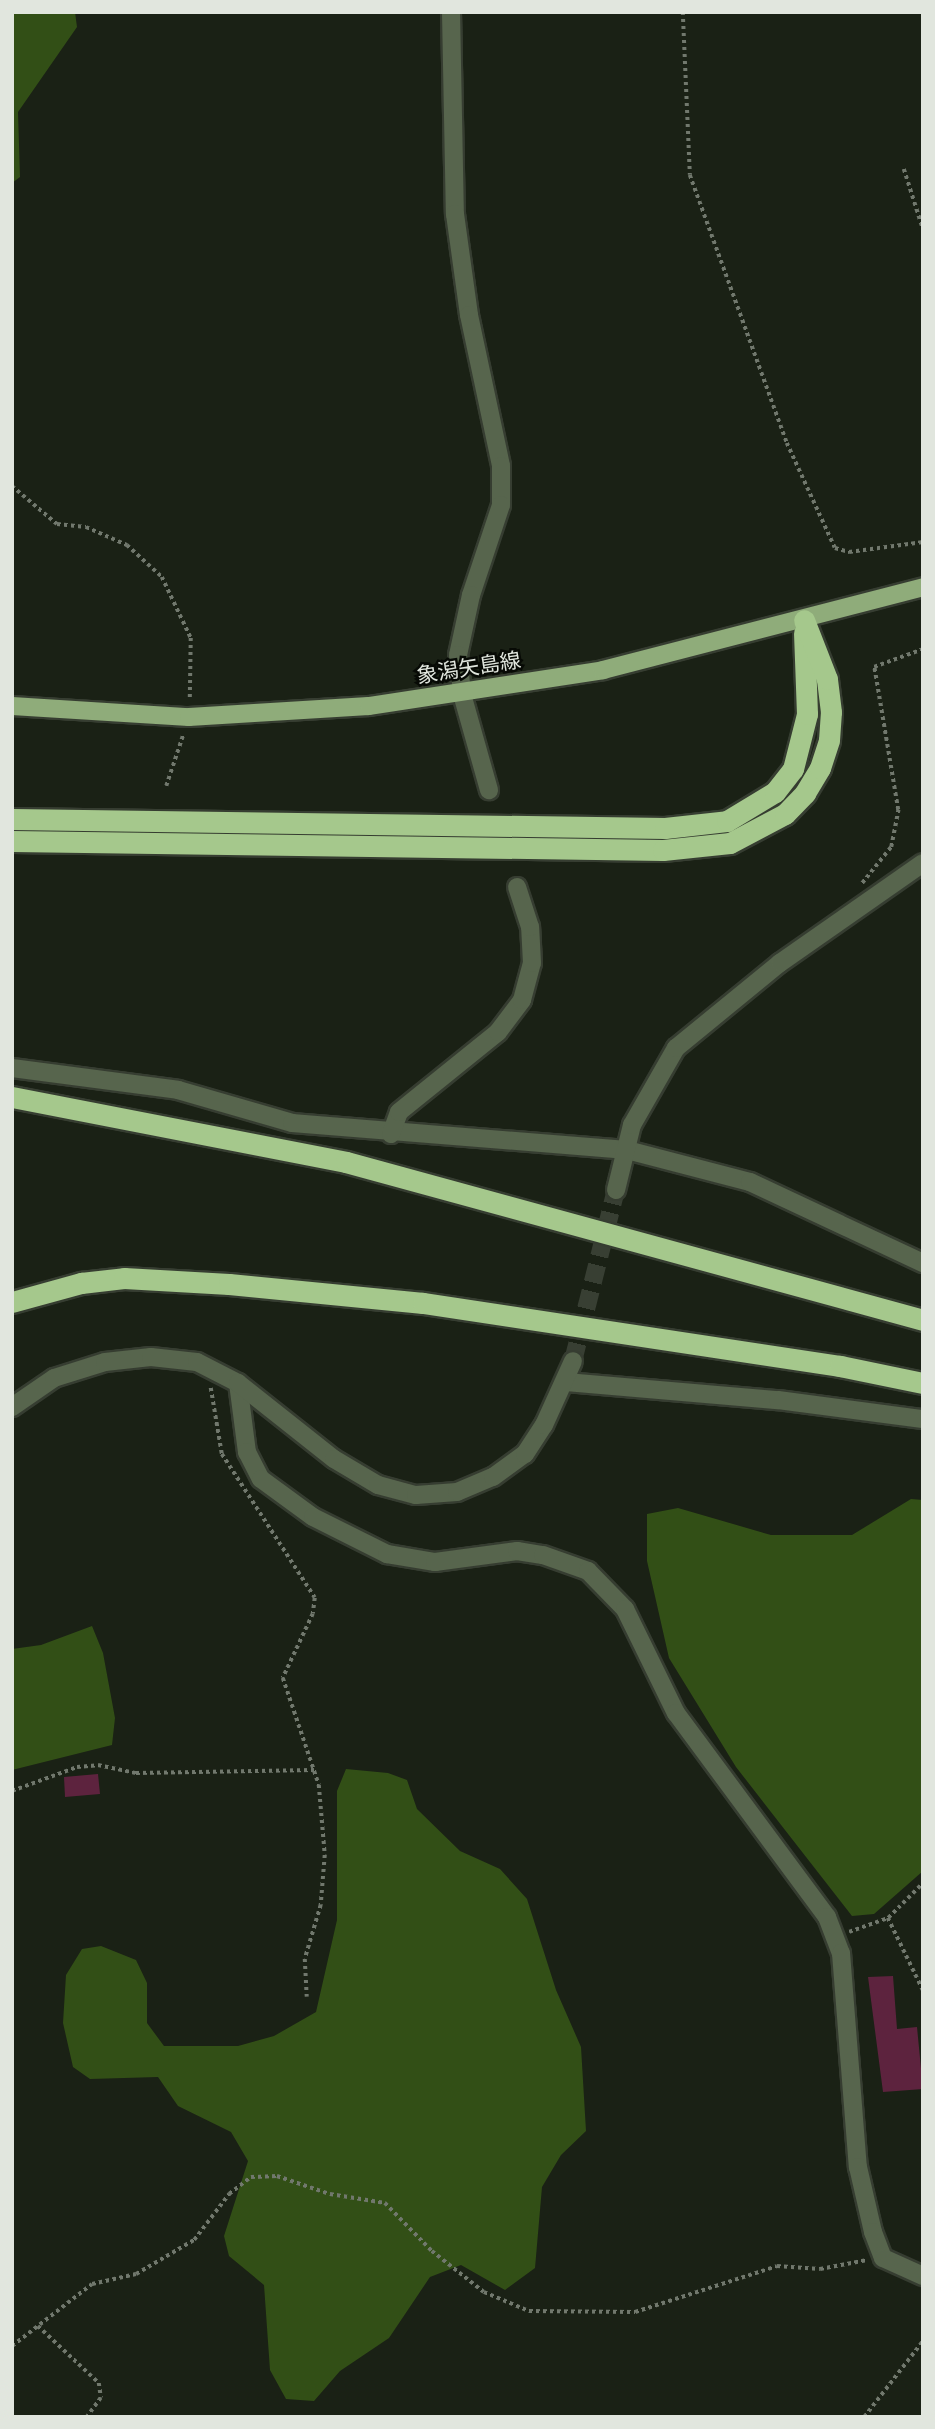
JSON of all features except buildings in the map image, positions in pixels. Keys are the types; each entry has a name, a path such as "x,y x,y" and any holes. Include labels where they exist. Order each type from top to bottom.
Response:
{"highway":[{"path":"12,819 665,828 727,821 775,792 793,769 803,743 807,714 804,620"},
{"path":"12,841 663,850 730,843 785,814 805,793 820,768 829,740 830,701 827,679 804,620"},
{"path":"12,1097 346,1162 923,1320"},
{"path":"12,1302 81,1283 124,1279 229,1283 477,1311 840,1366 923,1383"}],"main road":[{"name":"象潟矢島線","path":"12,706 189,717 356,708 462,694 604,670 923,587"}],"street":[{"path":"451,12 455,214 469,315 501,466 501,505 471,595 458,655 462,694 489,790"},
{"path":"616,1190 632,1125 676,1048 770,970 923,863"},
{"path":"391,1134 399,1112 498,1032 522,1000 532,963 530,927 517,887"},
{"path":"12,1068 178,1090 292,1123 391,1134 627,1150 750,1182 923,1263"},
{"path":"12,1406 54,1378 105,1362 151,1357 197,1362 237,1383 334,1459 378,1485 416,1494 457,1492 493,1477 525,1454 566,1382 573,1361"},
{"path":"566,1382 778,1400 923,1419"},
{"path":"237,1383 247,1452 261,1479 313,1517 387,1554 435,1562 516,1551 543,1555 588,1571 607,1587 625,1609 676,1713 827,1917 841,1952 858,2167 883,2258 923,2276"}],"path":[{"path":"683,12 690,175 787,443 835,548 849,552 923,542"},
{"path":"904,169 923,229"},
{"path":"12,486 57,524 86,527 127,545 162,577 191,638 189,717 166,786"},
{"path":"855,892 891,847 898,810 874,667 923,649"},
{"path":"210,1368 222,1454 315,1598 313,1614 283,1678 314,1770 325,1855 321,1905 305,1959 307,1997"},
{"path":"12,1791 77,1767 98,1765 135,1773 314,1770"},
{"path":"833,1933 858,1931 888,1917 923,1883"},
{"path":"888,1917 923,1990"},
{"path":"12,2346 92,2284 136,2274 194,2240 229,2194 251,2177 277,2176 330,2194 385,2203 432,2251 484,2292 529,2311 635,2312 777,2266 820,2269 883,2258"},
{"path":"38,2326 99,2383 101,2398 87,2417"},
{"path":"864,2417 923,2341"}],"green space":[{"path":"12,12 75,12 77,27 18,112 20,177 12,183"},
{"path":"911,1499 923,1500 923,1871 874,1914 852,1916 736,1767 669,1658 647,1561 647,1514 678,1508 771,1535 852,1535"},
{"path":"92,1626 103,1653 115,1718 112,1745 12,1770 12,1649 41,1645"},
{"path":"346,1769 388,1773 407,1780 417,1809 460,1851 500,1869 527,1899 556,1990 581,2047 586,2131 561,2155 542,2187 535,2268 505,2290 461,2265 430,2277 389,2338 340,2371 314,2401 286,2399 270,2370 264,2285 229,2256 224,2236 248,2161 231,2132 178,2106 158,2077 90,2079 73,2067 63,2023 66,1975 82,1949 101,1946 136,1960 147,1983 147,2023 164,2046 238,2046 274,2036 316,2012 337,1920 337,1791"}],"tunnel":[{"path":"573,1361 616,1190"}]}
